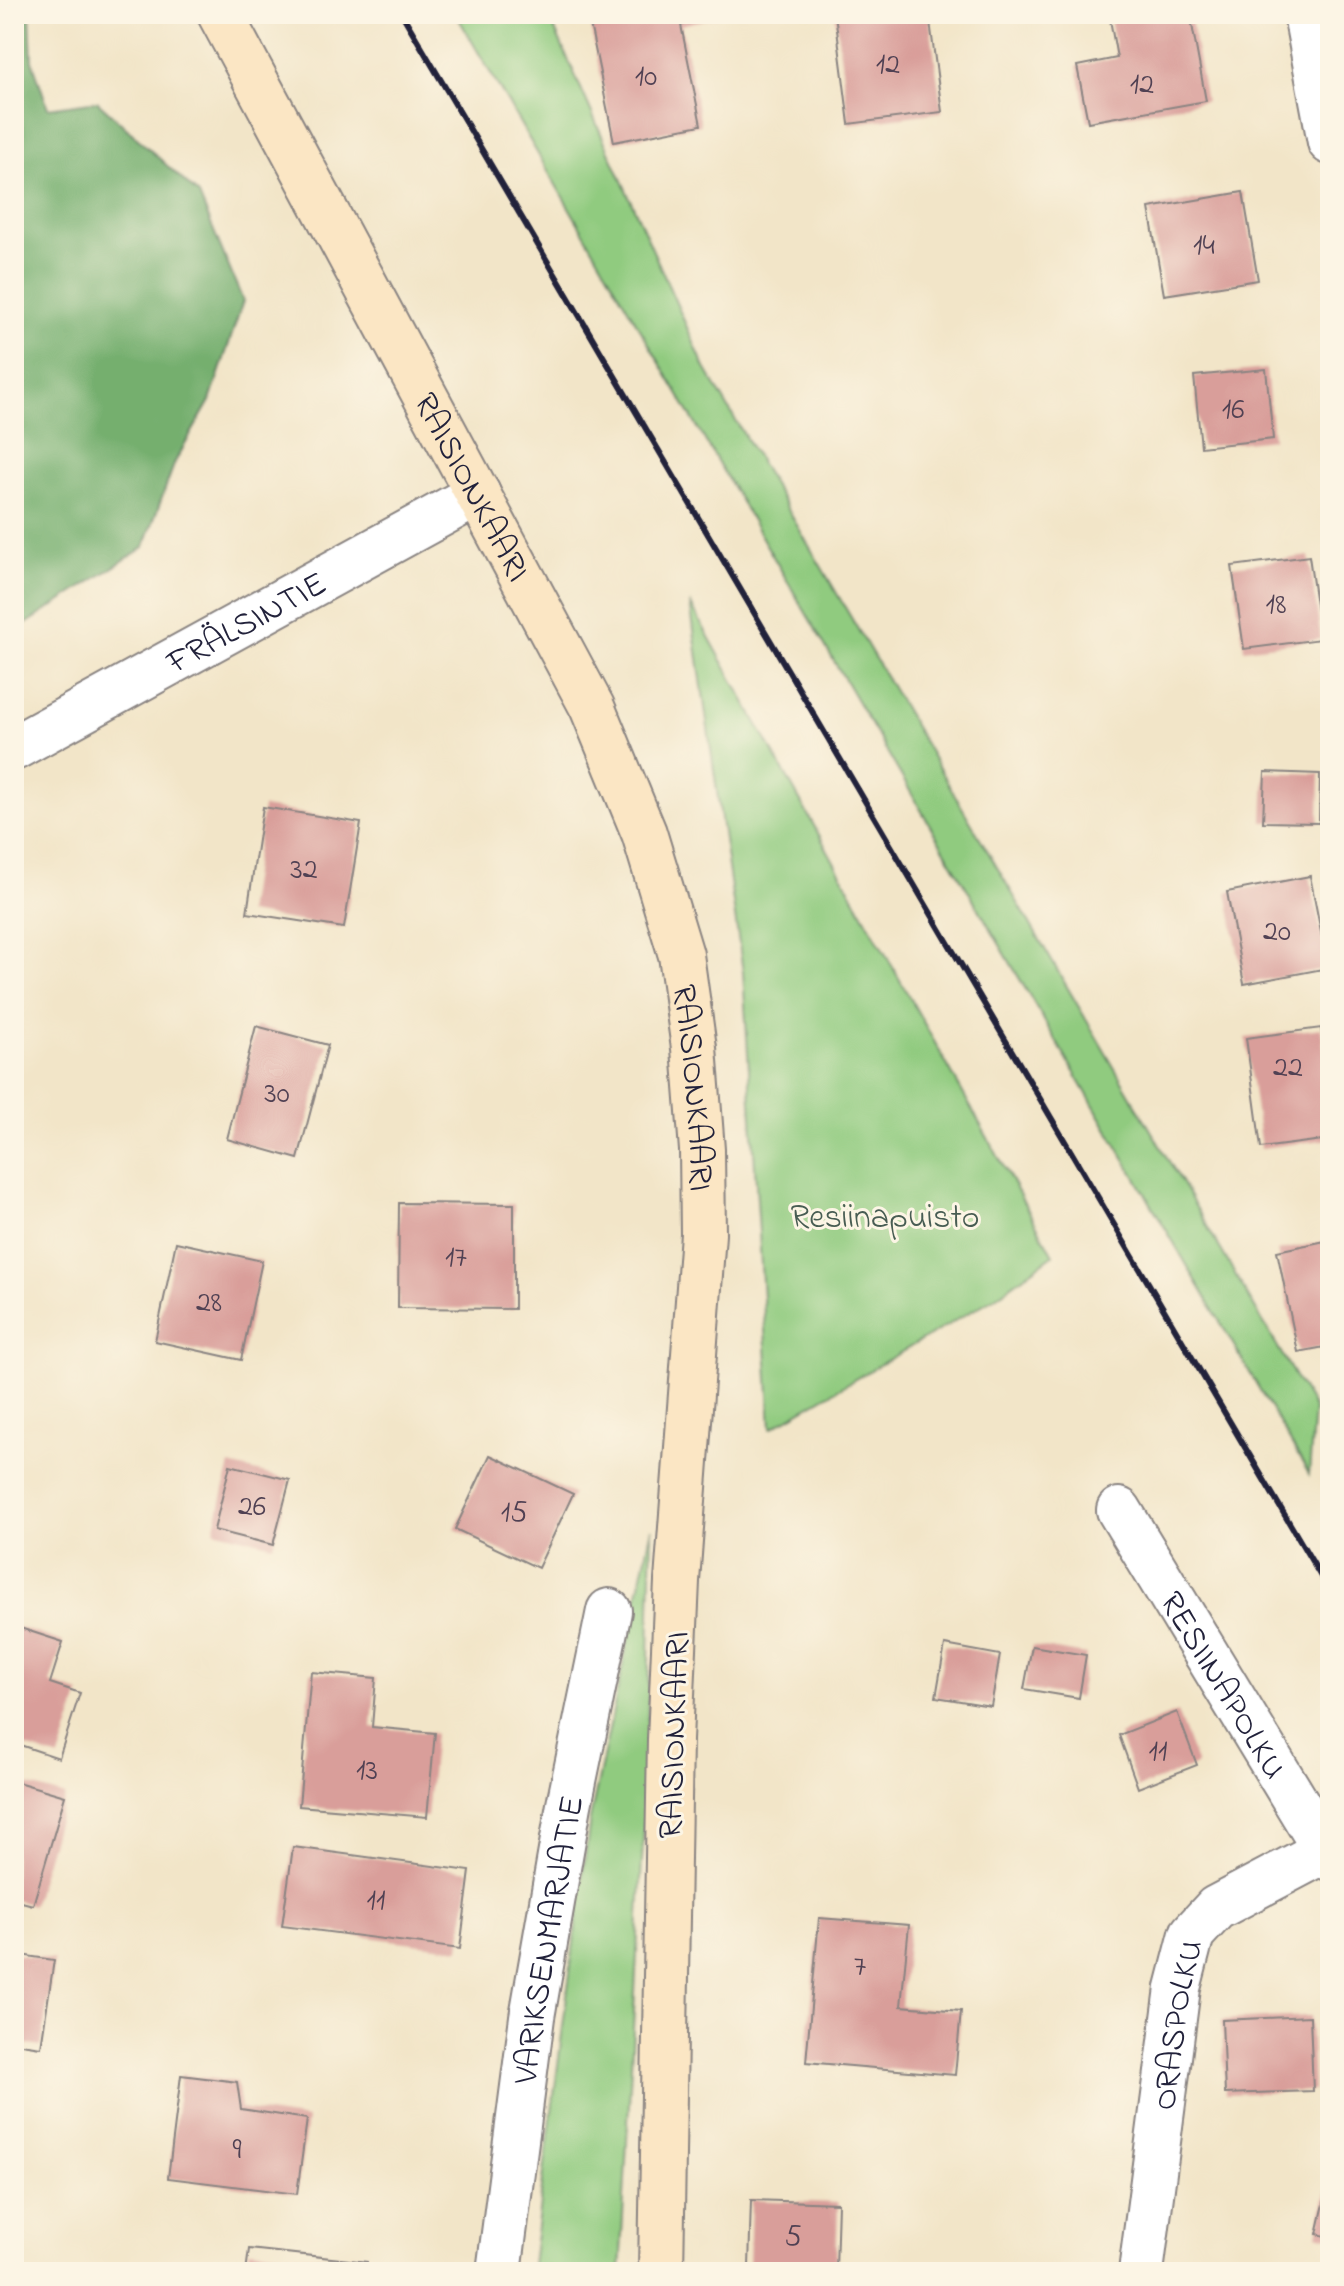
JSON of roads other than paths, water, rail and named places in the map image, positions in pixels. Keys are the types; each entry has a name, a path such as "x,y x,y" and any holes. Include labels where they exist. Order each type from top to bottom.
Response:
{"main road":[{"name":"RAISIONKAARI","path":"220,14 592,707 644,833 681,955 694,1048 702,1150 703,1234 677,1581 670,1740 661,2272"}],"street":[{"path":"1306,14 1330,142"},
{"name":"FRÄLSINTIE","path":"14,748 478,494"},
{"name":"RESIINAPOLKU","path":"1119,1510 1328,1854"},
{"name":"VARIKSENMARJATIE","path":"499,2272 532,2017 569,1805 609,1611"},
{"name":"ORASPOLKU","path":"1141,2272 1178,1988 1192,1934 1216,1908 1328,1854"}],"railway":[{"path":"402,14 1330,1592"}],"park label":[{"name":"Resiinapuisto","path":"885,1215"}]}
